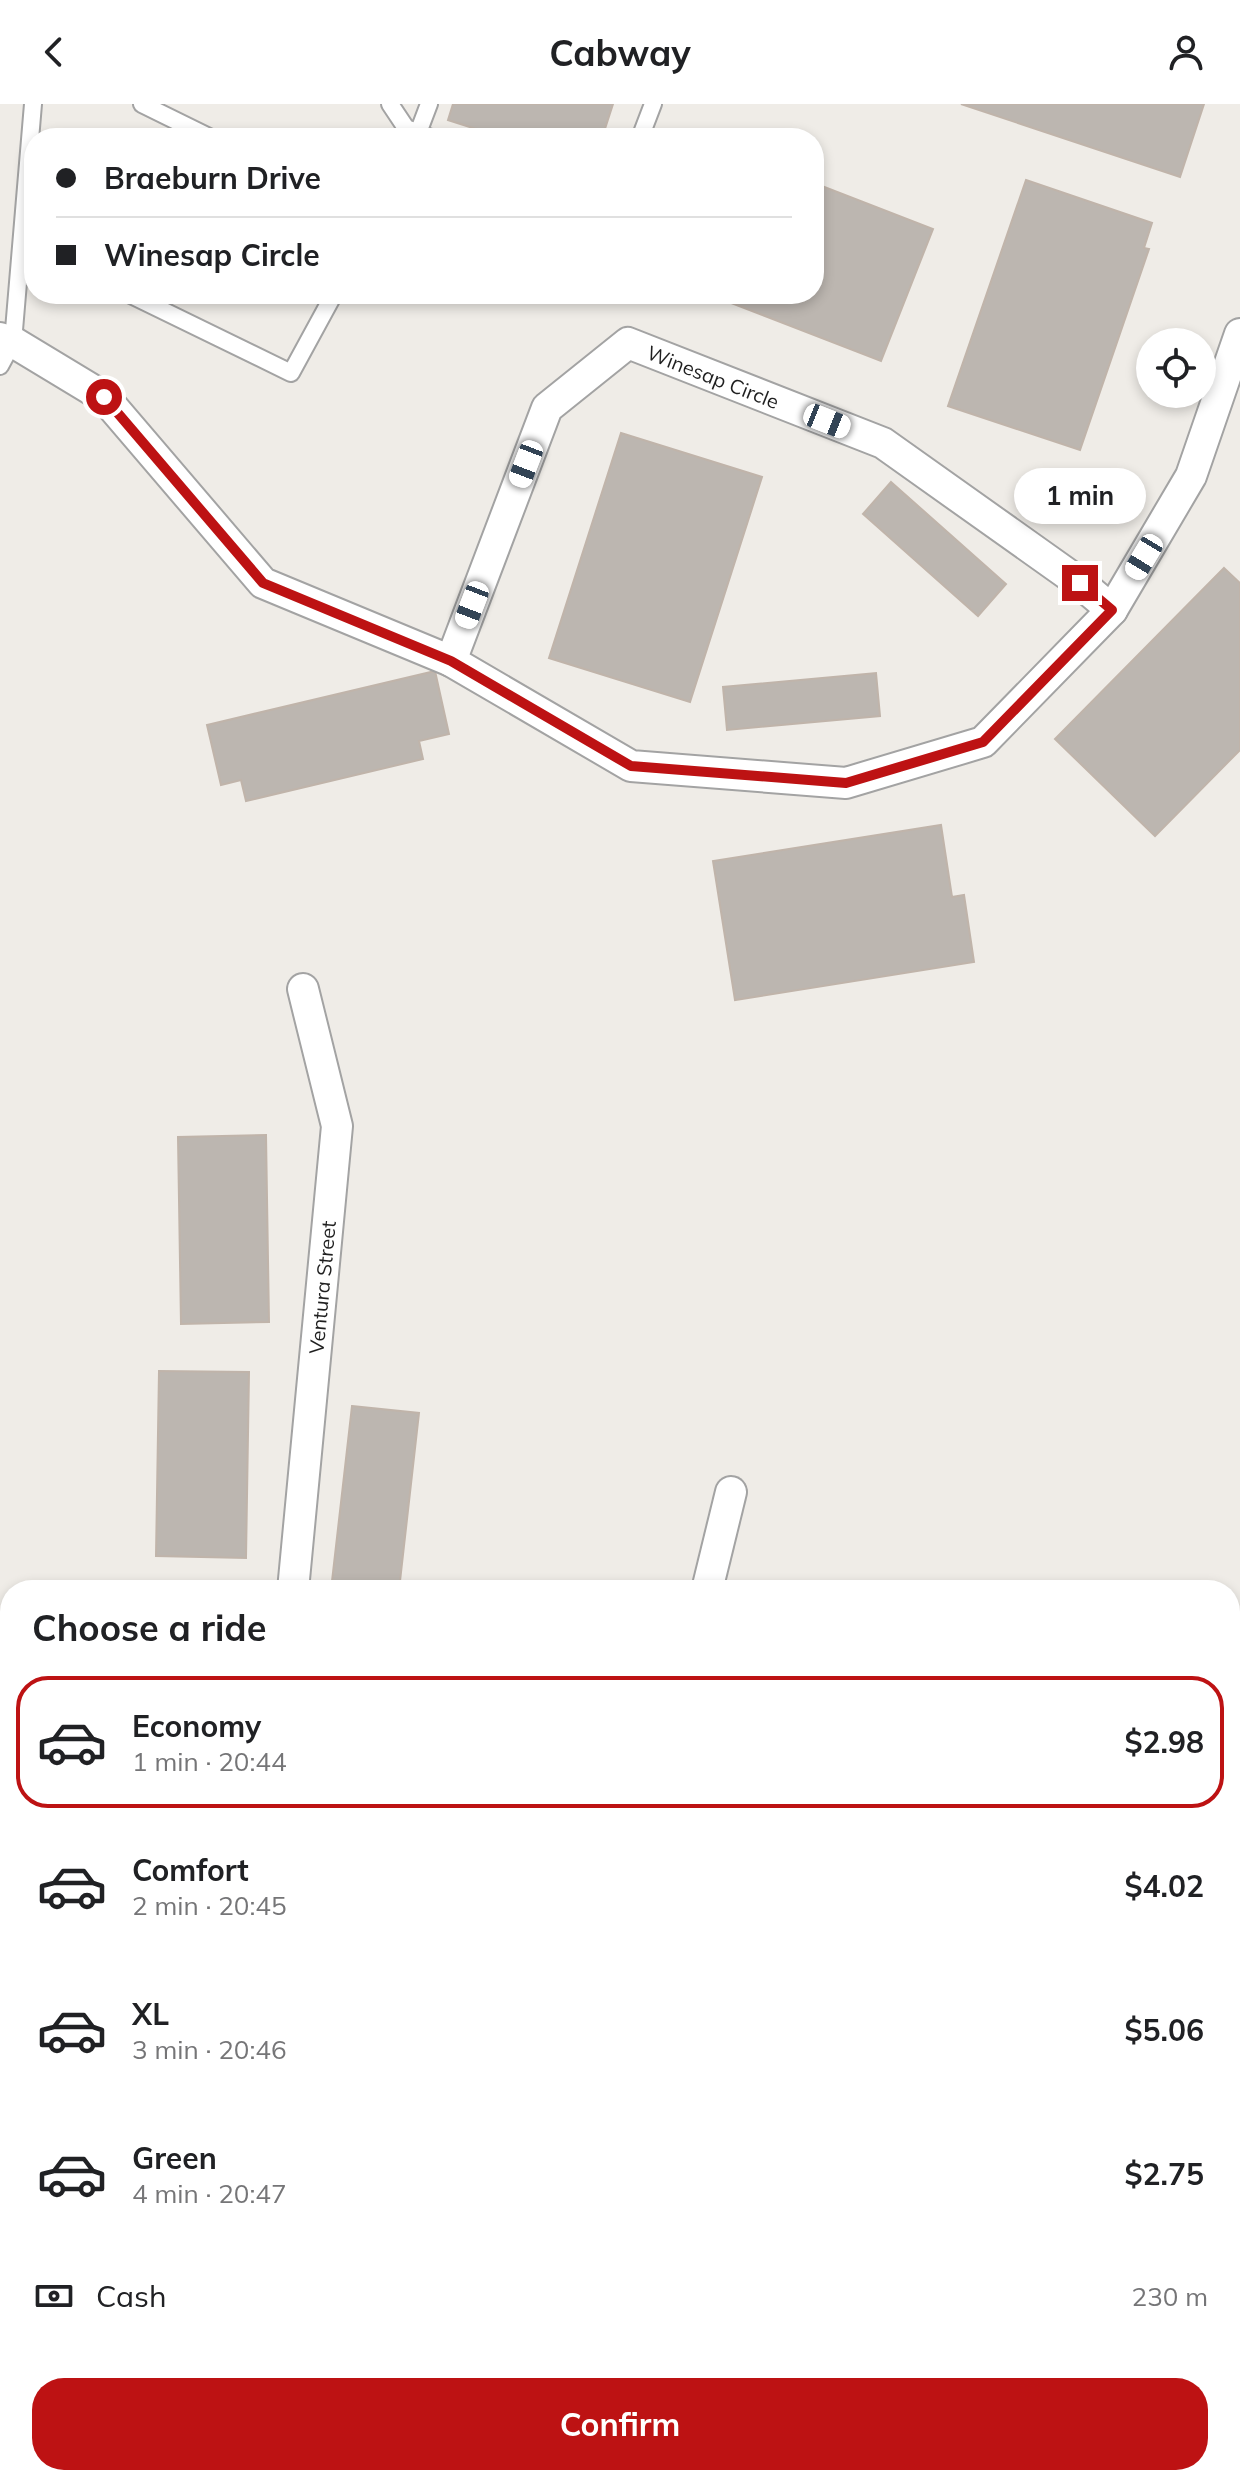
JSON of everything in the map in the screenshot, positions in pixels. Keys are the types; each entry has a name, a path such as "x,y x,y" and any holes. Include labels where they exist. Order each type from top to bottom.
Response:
{"street":[{"path":"4,349 104,397 263,583 451,661 631,766 846,783 983,742 1112,610 1191,476 1240,334"},
{"name":"Winesap Circle","path":"451,661 547,408 628,343 883,443 1080,583 1112,610"},
{"name":"Ventura Street","path":"294,1580 337,1126 303,989"},
{"path":"709,1580 731,1492"}],"lane":[{"path":"32,128 33,104"},
{"path":"142,104 191,128"},
{"path":"390,104 406,128"},
{"path":"426,128 429,104"},
{"path":"644,128 653,104"},
{"path":"4,349 24,262"},
{"path":"150,304 291,373 329,304"}],"building":[{"path":"453,104 613,104 605,128 473,128 448,120"},
{"path":"961,104 1204,104 1180,177"},
{"path":"1026,180 1152,223 1144,248 1149,249 1080,450 948,406"},
{"path":"824,187 933,229 881,361 734,304 824,304"},
{"path":"621,433 762,477 690,702 549,658"},
{"path":"891,482 1006,584 978,616 863,514"},
{"path":"1224,568 1240,583 1240,750 1155,836 1055,739"},
{"path":"435,671 449,734 419,741 423,759 246,801 241,780 221,785 207,725"},
{"path":"876,673 880,716 727,730 723,687"},
{"path":"941,825 952,897 964,895 974,962 735,1000 713,861"},
{"path":"266,1135 269,1322 181,1324 178,1137"},
{"path":"159,1371 249,1372 246,1558 156,1556"},
{"path":"352,1406 419,1413 400,1580 332,1580"}],"route":[{"path":"104,397 263,583 451,661 631,766 846,783 983,742 1112,610 1080,583"}]}
